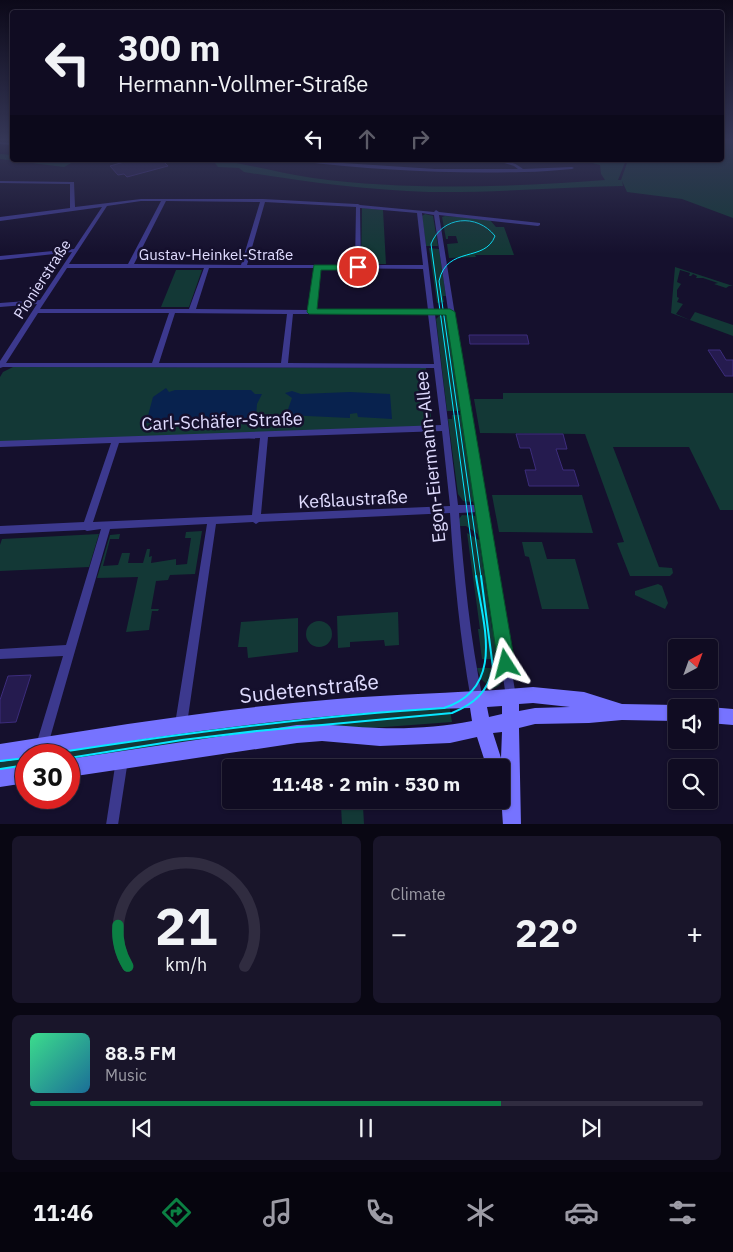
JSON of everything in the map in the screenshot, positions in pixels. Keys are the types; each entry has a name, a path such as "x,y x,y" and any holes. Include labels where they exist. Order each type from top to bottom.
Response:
{"main road":[{"name":"Sudetenstraße","path":"60,744 181,724 335,707 410,701 477,700 533,695 584,700 622,712"},
{"path":"511,697 512,820"},
{"path":"477,700 482,727 493,759"},
{"name":"Sudetenstraße","path":"80,766 296,734 322,732 380,737 450,734 535,716 622,712 668,713"},
{"path":"718,716 733,717"},
{"name":"Sudetenstraße","path":"0,753 15,751"},
{"path":"0,778 15,776"}],"street":[{"path":"0,182 72,183 73,209"},
{"path":"0,220 106,204 164,200 263,200 436,212 538,224"},
{"path":"130,267 164,200"},
{"path":"243,267 263,200"},
{"name":"Pionierstraße","path":"1,365 106,204"},
{"path":"358,206 358,267"},
{"name":"Egon-Eiermann-Allee","path":"419,211 432,312 470,663 477,700"},
{"path":"436,212 511,697"},
{"path":"0,258 76,250"},
{"name":"Gustav-Heinkel-Straße","path":"66,266 426,267"},
{"path":"192,311 208,267"},
{"path":"312,312 317,267"},
{"path":"0,305 42,302"},
{"path":"37,311 450,312"},
{"path":"155,365 173,311"},
{"path":"284,365 290,311"},
{"path":"1,365 438,366"},
{"name":"Carl-Schäfer-Straße","path":"0,444 444,428"},
{"path":"256,520 264,434"},
{"path":"87,527 116,440"},
{"name":"Keßlaustraße","path":"0,530 256,520 481,508"},
{"path":"181,724 212,522"},
{"path":"43,744 106,526"},
{"path":"0,654 69,650"},
{"path":"112,824 122,760"}],"green space":[{"path":"280,177 309,177 386,185 422,186 496,186 605,180 603,177 619,177 618,180 621,180 622,177 733,177 733,218 682,199 627,192 622,181 623,186 478,192 429,192 336,185"},
{"path":"362,208 383,210 386,264 361,264"},
{"path":"425,214 433,216 438,246 426,246 422,216"},
{"path":"442,217 485,219 490,220 496,227 504,227 514,255 475,255 476,257 449,258 447,244 458,243 456,236 448,236 448,239 446,239"},
{"path":"429,248 439,249 446,296 443,296 444,302 437,303"},
{"path":"675,267 733,286 726,288 703,278 696,278 697,276 693,274 689,276 690,273 680,270 677,282 681,284 677,290 677,297 679,298 677,302 683,304 676,314 690,320 695,312 733,325 733,336 671,313"},
{"path":"176,270 202,270 189,307 161,307"},
{"path":"439,316 446,316 449,319 463,407 459,407 460,411 447,411 436,319"},
{"path":"13,367 426,368 432,426 0,442 0,377 3,372"},
{"path":"503,393 733,393 733,510 720,510 689,447 613,447 659,567 672,568 673,573 670,576 630,576 617,543 624,542 585,434 480,433 474,399 503,399"},
{"path":"452,415 464,415 476,498 472,502 463,501 458,494 448,419 452,419"},
{"path":"492,495 582,495 593,533 499,532"},
{"path":"462,515 475,516 479,519 482,525 477,525 478,534 466,526 459,526 459,519"},
{"path":"202,531 195,574 170,575 168,580 156,581 151,609 159,609 158,611 152,611 149,630 126,632 138,577 97,578 110,535 120,534 119,539 110,539 103,566 118,565 122,553 130,553 128,563 143,563 147,549 150,549 149,557 152,556 151,563 176,559 176,565 187,564 191,538 185,538 186,532"},
{"path":"467,533 479,540 498,659 482,659 478,629 480,629"},
{"path":"99,534 89,567 0,571 0,545 2,539"},
{"path":"522,542 542,542 547,559 575,559 589,609 542,609 529,557 525,556"},
{"path":"658,584 662,586 668,603 665,609 635,595 635,591"},
{"path":"398,612 399,645 385,646 384,640 350,642 350,647 338,648 337,616"},
{"path":"298,618 298,652 248,658 247,647 238,647 241,622"},
{"path":"319,621 328,625 332,634 328,643 319,647 310,643 306,634 310,625"},
{"path":"477,668 505,668 501,684 492,689 481,679"},
{"path":"449,704 452,722 197,741 80,760 80,745 224,723"},
{"path":"15,755 15,771 0,773 0,757"},
{"path":"341,809 363,809 364,824 342,824"}],"water":[{"path":"166,388 169,392 175,390 251,390 255,394 262,394 257,404 256,417 247,421 222,422 222,418 215,418 214,422 146,423 153,397"},
{"path":"292,391 301,394 350,392 390,394 392,419 358,417 357,413 350,414 350,418 286,415 292,398 285,393"}],"building":[{"path":"469,335 527,335 529,344 470,344"},
{"path":"708,350 720,350 726,360 733,360 733,376 725,376"},
{"path":"516,434 563,434 567,449 556,449 563,470 574,470 579,486 529,486 525,470 536,470 530,448 520,448"},
{"path":"31,675 16,722 0,723 0,700 8,676"}],"tram line":[{"path":"476,577 431,244 443,228 451,223 460,221 470,221 479,224 495,236 490,244 483,249 450,263 443,270 439,281 481,577"},
{"path":"80,749 243,727 393,711 444,708 463,699 476,686 483,670 486,652 485,634 476,576"},
{"path":"80,756 182,740 257,731 452,713 467,706 479,696 488,684 493,668 481,576"},
{"path":"0,761 15,759"},
{"path":"0,769 15,767"}],"route":[{"path":"358,267 317,267 312,312 450,312 494,578 506,664"}]}
